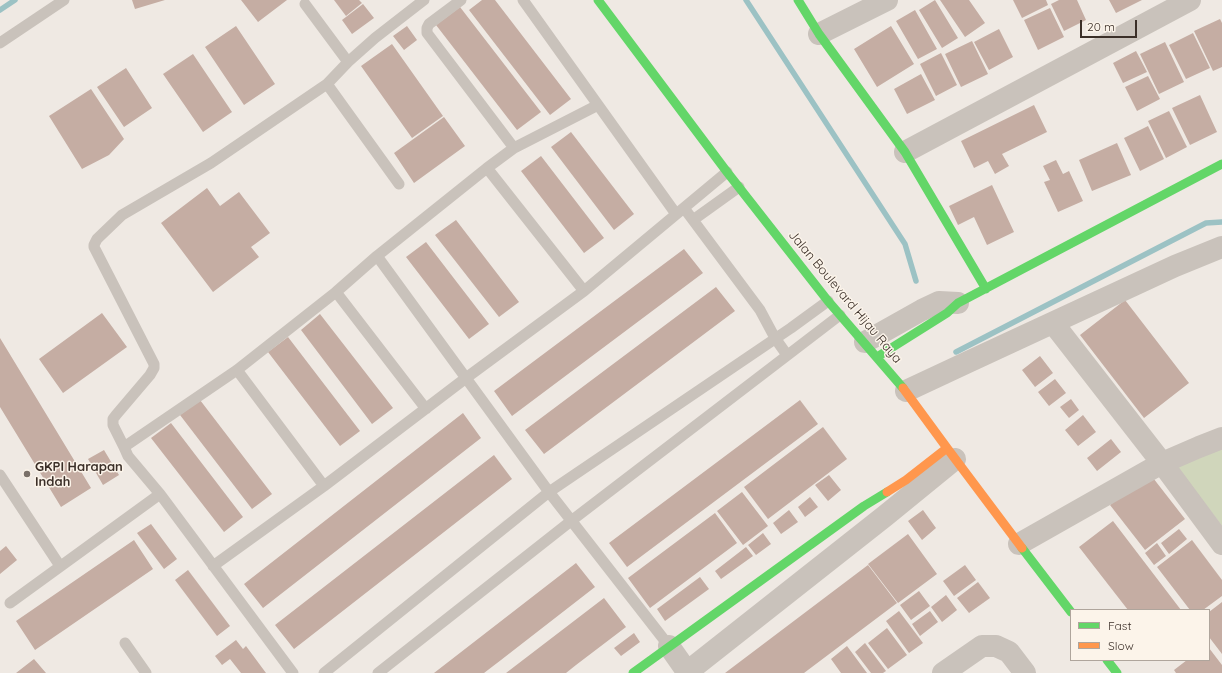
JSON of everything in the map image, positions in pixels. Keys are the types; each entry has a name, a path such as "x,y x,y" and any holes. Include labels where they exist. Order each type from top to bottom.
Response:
{"street":[{"name":"Jalan Boulevard Hijau Raya","path":"598,0 727,172 840,315 906,391 1070,611"},
{"path":"798,0 819,34 905,152 986,288"},
{"path":"819,34 887,0"},
{"path":"905,152 1190,0"},
{"path":"871,349 922,310 939,302 958,303 1222,164"},
{"path":"906,391 1175,266 1222,247"},
{"path":"1053,323 1162,463 1222,544"},
{"path":"1020,544 1162,463 1222,438"},
{"path":"669,646 687,673 885,516 910,486 951,453"},
{"path":"633,673 864,506 910,486"},
{"path":"944,673 982,646 996,646 1009,652 1025,673"},
{"path":"1108,661 1117,673"}],"lane":[{"path":"0,43 64,0"},
{"path":"293,673 160,494 128,456 113,424 113,419 116,415 150,375 154,368 154,364 94,247 95,241 122,215 211,163 327,84 348,62 375,38 424,0"},
{"path":"461,0 429,24 427,33 514,148"},
{"path":"523,0 598,105 680,211 693,220 760,310 775,338 787,355"},
{"path":"305,4 348,62"},
{"path":"327,84 399,184"},
{"path":"124,447 237,370 336,292 377,256 514,148 598,105"},
{"path":"487,168 584,291"},
{"path":"213,566 324,486 584,291 727,172"},
{"path":"693,220 739,187"},
{"path":"377,256 549,492 669,646"},
{"path":"336,292 426,409"},
{"path":"324,673 549,492 812,313 828,300"},
{"path":"378,673 571,521 840,315"},
{"path":"237,370 324,486"},
{"path":"0,475 60,566"},
{"path":"10,603 160,494"},
{"path":"125,643 146,673"}],"green space":[{"path":"1222,448 1222,526 1177,467"}],"building":[{"path":"132,0 165,0 135,9"},
{"path":"241,0 287,0 258,22"},
{"path":"334,0 359,0 362,3 346,16"},
{"path":"482,0 495,0 571,99 550,115 469,10"},
{"path":"935,0 958,38 942,48 919,10"},
{"path":"940,0 969,0 985,23 965,37"},
{"path":"1013,0 1046,0 1048,5 1022,18"},
{"path":"1059,0 1077,0 1086,20 1064,31 1051,4"},
{"path":"1109,0 1142,0 1116,13"},
{"path":"363,4 374,18 352,34 342,20"},
{"path":"460,7 541,112 517,130 436,25"},
{"path":"1050,8 1064,37 1038,50 1024,20"},
{"path":"915,10 937,49 918,59 896,21"},
{"path":"1220,19 1222,23 1222,67 1213,71 1194,31"},
{"path":"236,26 275,84 244,105 205,47"},
{"path":"407,26 417,40 404,50 393,36"},
{"path":"891,26 914,64 877,87 854,49"},
{"path":"999,29 1013,57 989,70 974,42"},
{"path":"1193,33 1210,68 1186,79 1169,45"},
{"path":"972,41 988,74 961,87 945,54"},
{"path":"1165,42 1184,82 1159,94 1140,54"},
{"path":"392,44 443,116 412,138 361,66"},
{"path":"1136,51 1147,72 1123,83 1113,63"},
{"path":"941,53 957,85 936,96 920,64"},
{"path":"193,54 232,112 203,132 163,74"},
{"path":"126,68 152,108 124,127 97,87"},
{"path":"921,74 935,100 907,114 894,89"},
{"path":"1148,76 1160,99 1137,111 1125,87"},
{"path":"91,89 124,139 109,155 82,169 49,116"},
{"path":"1200,95 1217,132 1190,145 1172,108"},
{"path":"1034,105 1047,132 1002,154 1009,166 995,174 988,161 974,168 961,141"},
{"path":"1169,111 1187,147 1166,158 1148,121"},
{"path":"444,117 465,146 414,183 394,153"},
{"path":"1148,126 1164,159 1140,171 1124,138"},
{"path":"571,132 634,214 614,230 551,147"},
{"path":"1117,143 1131,175 1092,191 1079,160"},
{"path":"541,156 604,238 584,253 521,171"},
{"path":"1056,160 1063,174 1069,171 1083,201 1058,212 1044,182 1050,180 1043,166"},
{"path":"992,185 1014,232 987,245 974,217 958,225 949,206"},
{"path":"207,188 220,206 239,192 270,233 251,247 259,257 213,292 161,223"},
{"path":"456,220 519,302 499,317 435,235"},
{"path":"426,242 489,324 469,339 406,257"},
{"path":"684,249 703,273 512,416 494,391"},
{"path":"716,287 735,311 544,454 525,430"},
{"path":"1125,300 1189,383 1144,418 1080,335"},
{"path":"102,313 127,347 63,393 39,359"},
{"path":"320,314 393,408 372,424 301,330"},
{"path":"288,337 360,431 340,446 268,352"},
{"path":"0,338 91,488 61,507 0,407"},
{"path":"1040,356 1053,373 1035,387 1022,370"},
{"path":"1055,379 1066,393 1049,406 1038,392"},
{"path":"1071,399 1079,410 1069,418 1060,407"},
{"path":"200,400 272,494 252,509 180,415"},
{"path":"800,400 818,424 627,567 609,543"},
{"path":"463,413 481,438 263,608 244,584"},
{"path":"1083,415 1096,432 1078,446 1065,430"},
{"path":"171,423 243,517 224,532 151,438"},
{"path":"823,427 847,459 768,519 744,487"},
{"path":"1111,439 1121,452 1097,471 1087,458"},
{"path":"104,450 119,475 103,485 88,459"},
{"path":"494,455 512,479 294,649 275,625"},
{"path":"1150,474 1185,519 1145,550 1110,505"},
{"path":"829,475 841,490 828,501 815,485"},
{"path":"742,492 768,526 743,545 717,511"},
{"path":"810,497 818,507 805,517 798,507"},
{"path":"789,510 798,522 781,534 773,523"},
{"path":"923,510 936,528 922,540 908,521"},
{"path":"715,513 737,543 650,608 628,578"},
{"path":"1113,521 1180,609 1127,609 1079,547"},
{"path":"151,524 177,559 164,569 137,533"},
{"path":"1179,529 1187,539 1169,554 1161,543"},
{"path":"763,533 771,544 756,555 748,545"},
{"path":"908,534 937,574 898,603 868,564"},
{"path":"134,540 153,569 35,650 16,621"},
{"path":"1192,540 1222,580 1222,596 1204,609 1189,609 1157,567"},
{"path":"1157,543 1166,556 1154,565 1145,553"},
{"path":"6,546 17,560 0,574 0,551"},
{"path":"746,547 753,556 721,579 715,571"},
{"path":"576,563 595,587 501,660 484,673 434,673"},
{"path":"868,565 897,603 804,673 725,673"},
{"path":"965,565 976,580 954,596 943,581"},
{"path":"188,570 230,626 217,636 175,580"},
{"path":"700,577 709,589 665,621 657,609"},
{"path":"978,582 990,598 969,613 957,598"},
{"path":"919,591 930,606 911,620 900,605"},
{"path":"946,595 957,610 942,622 931,607"},
{"path":"604,598 626,627 566,673 506,673"},
{"path":"1222,602 1222,654 1210,638 1210,611"},
{"path":"899,611 923,643 909,653 886,621"},
{"path":"930,611 938,622 920,636 912,624"},
{"path":"887,628 907,655 888,669 868,643"},
{"path":"634,633 640,642 621,656 614,648"},
{"path":"236,640 243,649 246,646 266,673 241,673 230,659 222,665 215,656"},
{"path":"865,643 886,671 883,673 871,673 855,652"},
{"path":"847,646 867,673 841,673 831,659"},
{"path":"1210,649 1222,665 1222,673 1176,673 1174,670 1186,661 1210,661"},
{"path":"34,659 46,673 16,673"}],"waterway":[{"path":"0,10 15,0"},
{"path":"746,0 905,244 916,281"},
{"path":"956,352 1206,223 1222,222"}],"traffic: fast":[{"path":"598,0 727,172 828,301 903,388"},
{"path":"798,0 819,34 905,152 986,289"},
{"path":"877,357 947,313 958,303 1222,164"},
{"path":"633,673 864,506 887,492"},
{"path":"1022,548 1070,611"},
{"path":"1108,661 1117,673"}],"traffic: slow":[{"path":"903,388 1022,548"},
{"path":"887,492 906,480 947,448"}],"place":[{"name":"GKPI Harapan Indah","path":"27,474"}]}
